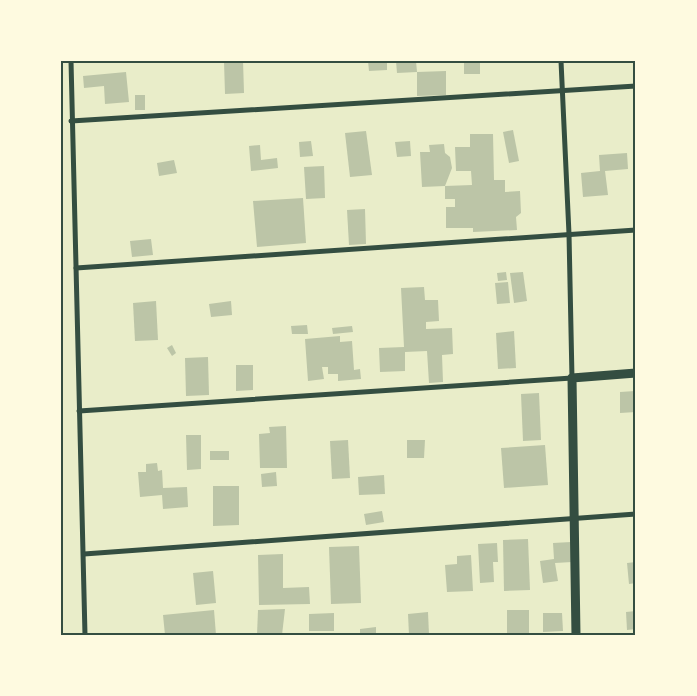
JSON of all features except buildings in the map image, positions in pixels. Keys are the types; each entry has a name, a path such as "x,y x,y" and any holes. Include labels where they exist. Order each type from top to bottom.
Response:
{"street":[{"path":"71,61 85,635"},
{"path":"561,61 570,234 576,635"},
{"path":"71,121 636,86"},
{"path":"76,268 636,230"},
{"path":"79,411 636,373"},
{"path":"84,554 636,514"}]}
